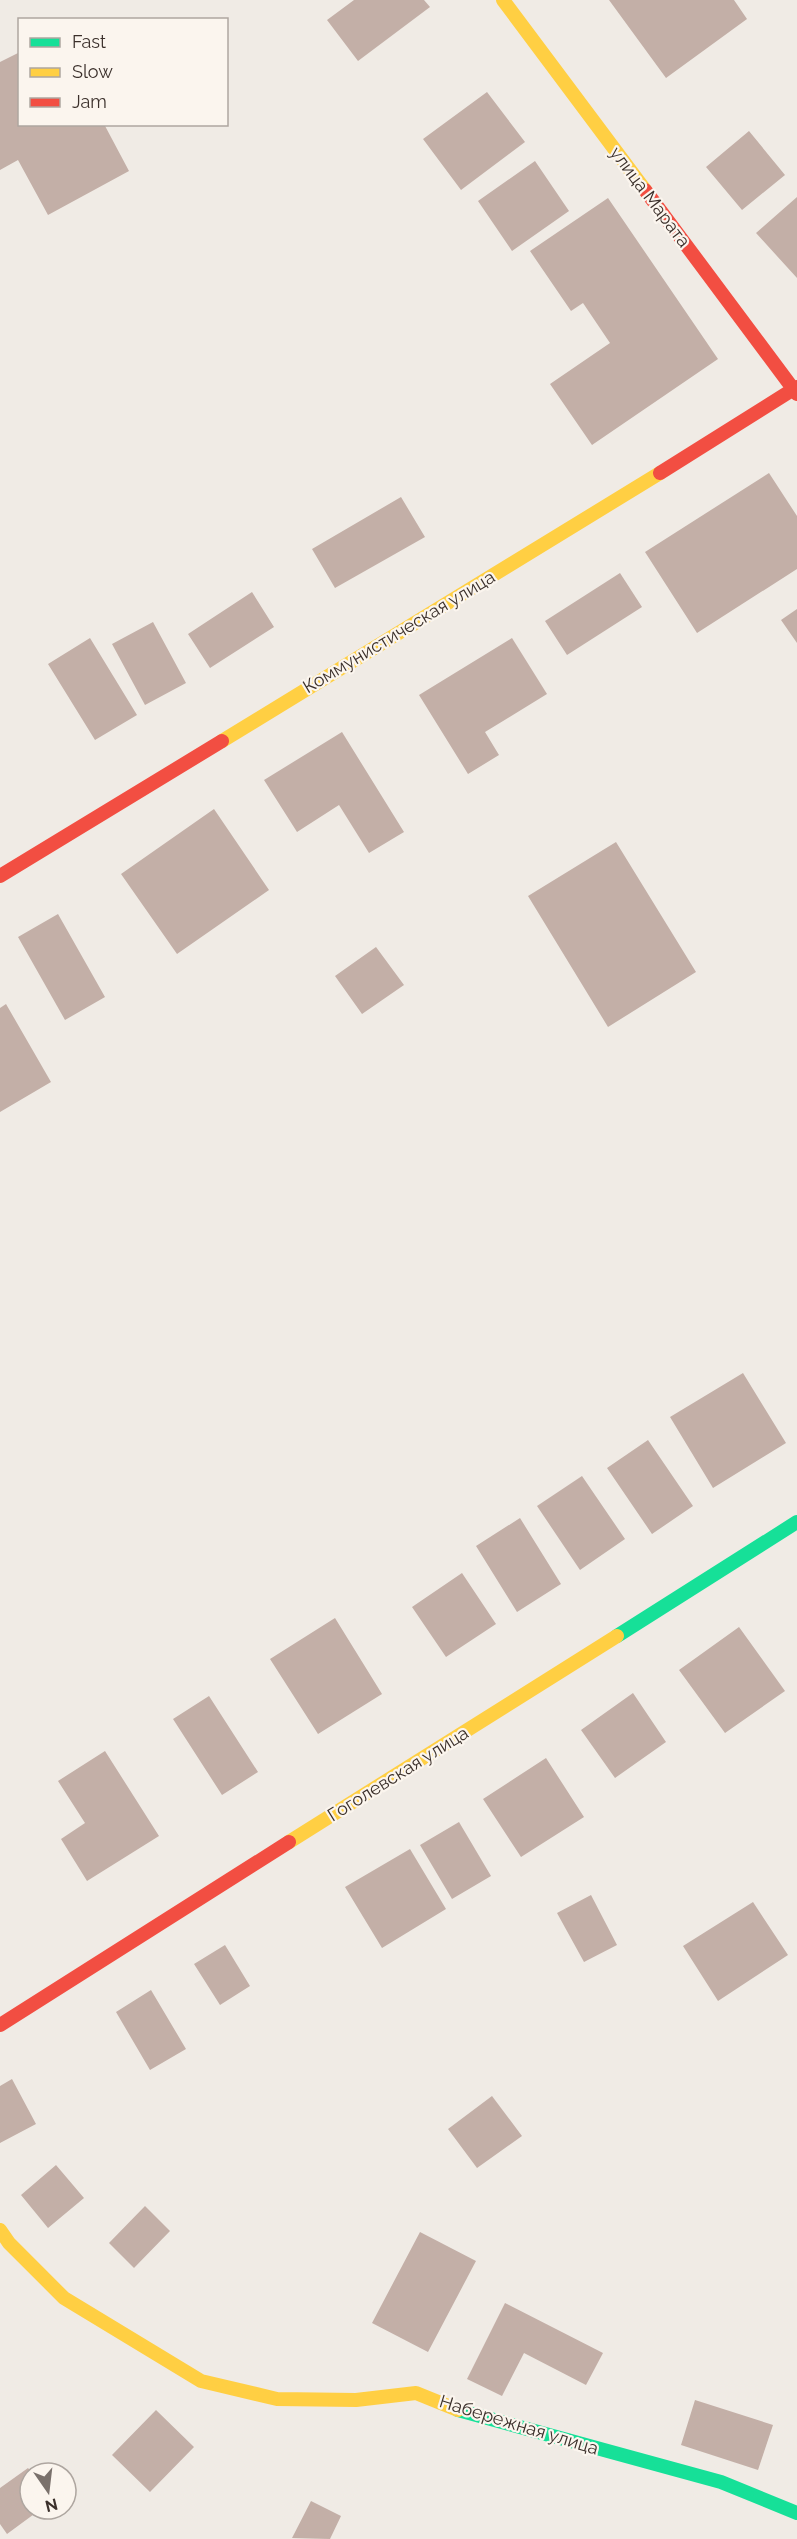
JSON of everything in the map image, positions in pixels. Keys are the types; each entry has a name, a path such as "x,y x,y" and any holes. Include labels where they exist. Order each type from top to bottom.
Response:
{"street":[{"name":"улица Марата","path":"503,0 796,390"},
{"name":"Коммунистическая улица","path":"0,876 796,390"},
{"name":"Гоголевская улица","path":"0,2025 797,1522"},
{"name":"Набережная улица","path":"0,2230 9,2243 64,2298 201,2381 278,2399 356,2400 416,2393 460,2411 721,2482 797,2513"}],"building":[{"path":"354,0 424,0 430,7 358,61 327,20"},
{"path":"609,0 734,0 747,19 666,78"},
{"path":"18,53 18,126 105,126 129,171 48,215 18,160 0,170 0,62"},
{"path":"487,92 525,142 461,190 423,139"},
{"path":"749,131 785,175 742,210 706,167"},
{"path":"535,161 569,211 512,251 478,201"},
{"path":"797,197 797,278 756,233"},
{"path":"608,198 718,359 592,445 550,384 610,343 583,303 571,311 530,251"},
{"path":"769,473 797,516 797,569 697,633 645,552"},
{"path":"401,497 425,537 335,588 312,549"},
{"path":"620,573 642,607 567,655 545,621"},
{"path":"252,592 274,627 210,668 188,634"},
{"path":"797,609 797,643 781,620"},
{"path":"153,622 186,683 145,705 112,644"},
{"path":"90,638 137,715 95,740 48,664"},
{"path":"512,638 547,694 485,732 499,755 468,774 419,695"},
{"path":"342,732 404,832 369,853 339,805 297,832 264,780"},
{"path":"214,809 269,890 177,954 121,874"},
{"path":"616,842 696,972 608,1027 528,896"},
{"path":"58,914 105,997 65,1020 18,937"},
{"path":"376,947 404,985 362,1014 335,976"},
{"path":"6,1004 51,1082 0,1112 0,1008"},
{"path":"743,1373 786,1443 713,1488 670,1417"},
{"path":"648,1440 693,1506 652,1534 607,1468"},
{"path":"582,1476 625,1539 580,1570 537,1506"},
{"path":"520,1518 561,1584 517,1612 476,1546"},
{"path":"462,1573 496,1624 446,1657 412,1607"},
{"path":"335,1618 382,1694 318,1734 270,1659"},
{"path":"739,1627 785,1691 725,1733 679,1670"},
{"path":"633,1693 666,1742 615,1778 581,1730"},
{"path":"209,1696 258,1772 222,1795 173,1719"},
{"path":"105,1751 159,1836 87,1881 61,1839 85,1823 58,1781"},
{"path":"546,1758 584,1817 521,1857 483,1799"},
{"path":"459,1822 491,1876 452,1899 420,1845"},
{"path":"410,1849 446,1909 382,1948 345,1887"},
{"path":"591,1895 617,1945 584,1962 557,1913"},
{"path":"753,1902 788,1955 718,2001 683,1946"},
{"path":"225,1945 250,1986 220,2005 194,1964"},
{"path":"151,1990 186,2049 150,2070 116,2012"},
{"path":"12,2079 36,2124 0,2143 0,2086"},
{"path":"492,2096 522,2136 477,2168 448,2129"},
{"path":"56,2165 84,2198 48,2228 21,2195"},
{"path":"145,2206 170,2231 134,2268 109,2243"},
{"path":"420,2232 476,2261 428,2352 372,2323"},
{"path":"505,2303 603,2353 586,2385 524,2353 502,2396 467,2379"},
{"path":"695,2400 773,2425 758,2470 681,2445"},
{"path":"156,2410 194,2447 150,2492 112,2455"},
{"path":"18,2475 18,2521 25,2521 7,2534 0,2524 0,2488"},
{"path":"311,2501 341,2516 330,2539 292,2538"}],"traffic: fast":[{"path":"617,1636 797,1522"},
{"path":"458,2410 721,2482 797,2513"}],"traffic: slow":[{"path":"503,0 645,190"},
{"path":"222,741 660,473"},
{"path":"289,1842 617,1636"},
{"path":"0,2230 9,2243 64,2298 201,2381 277,2399 356,2400 416,2393 458,2410"}],"traffic: jam":[{"path":"645,190 797,394"},
{"path":"660,473 797,387"},
{"path":"0,876 222,741"},
{"path":"0,2025 289,1842"}]}
